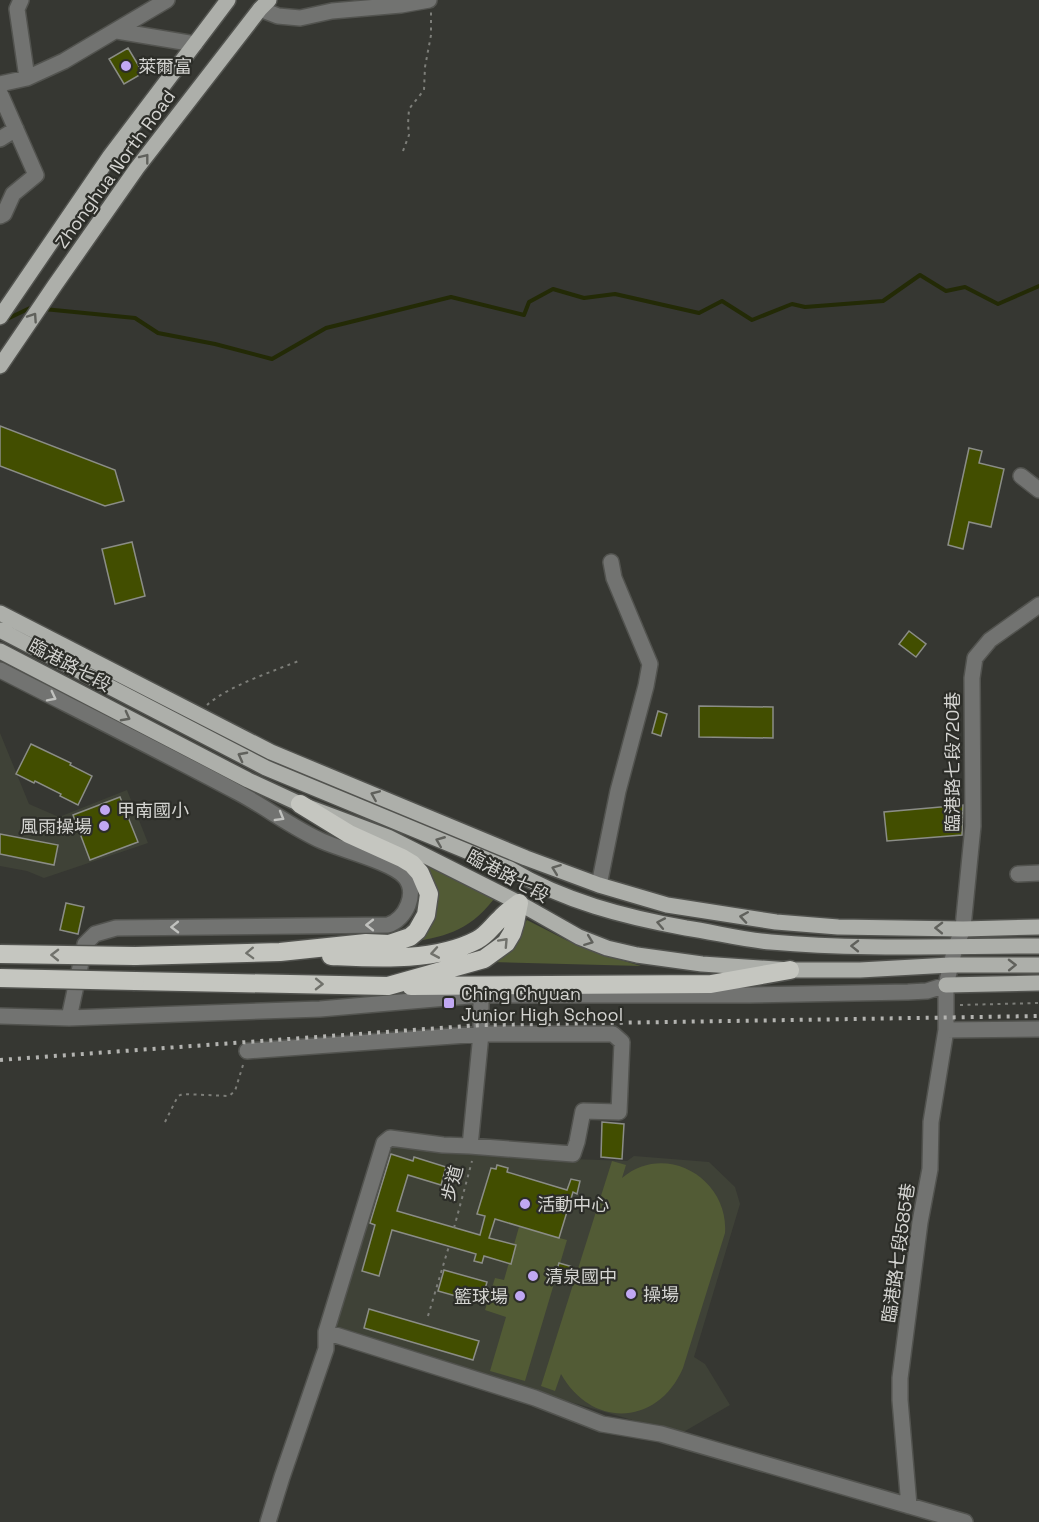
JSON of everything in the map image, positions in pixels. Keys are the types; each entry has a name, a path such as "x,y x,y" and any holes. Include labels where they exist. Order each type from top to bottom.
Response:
{"highway":[{"path":"0,954 135,956 280,952 366,943 389,944 410,937 417,931 426,915 429,894 420,873 412,864 349,834 300,804"},
{"path":"280,952 362,958 417,956 441,952 479,940 502,916 519,903"},
{"path":"388,986 484,959 506,943 512,933 519,903"},
{"path":"0,978 388,986 711,984 790,970"}],"main road":[{"name":"Zhonghua North Road","path":"0,317 110,156 228,0"},
{"name":"Zhonghua North Road","path":"0,366 137,168 264,4"},
{"name":"臨港路七段","path":"0,613 272,752 598,885 667,905 776,922 838,927 963,929 1039,927"},
{"name":"臨港路七段","path":"0,630 266,768 510,869 531,882 605,910 660,923 769,942 955,948 1039,946"},
{"name":"臨港路七段","path":"0,651 248,780 300,804 388,837 519,903 579,937 607,948 637,955 702,964 790,970 1039,964"},
{"path":"266,768 272,752"},
{"path":"519,903 531,882"},
{"path":"946,985 1039,983"}],"street":[{"path":"21,0 17,9 27,78"},
{"path":"0,84 27,78 64,61 167,0"},
{"path":"264,4 278,16 300,18 332,11 430,4"},
{"path":"117,31 195,44"},
{"path":"0,93 36,176 13,194 4,214 0,216"},
{"path":"0,139 16,129"},
{"path":"1021,476 1039,490"},
{"path":"598,885 618,791 650,664 614,578 611,562"},
{"name":"臨港路七段720巷","path":"946,985 955,948 963,929 973,826 972,678 975,658 990,640 1039,604"},
{"path":"0,670 240,794 321,841 396,869 407,880 409,886 409,903 406,911 395,923 388,925 116,927 95,934 85,944 69,1018"},
{"path":"1018,874 1039,873"},
{"path":"0,1016 69,1018 321,1009 481,995 749,995 927,991 946,985"},
{"name":"臨港路七段585巷","path":"909,1506 900,1378 920,1222 930,1168 931,1122 946,1030 946,985"},
{"path":"470,1146 481,1034 481,995"},
{"path":"946,1030 1039,1029"},
{"path":"247,1051 481,1034 612,1034 622,1042 619,1112 583,1111 573,1154 443,1145 390,1138 384,1143 326,1332 326,1349 268,1522"},
{"path":"326,1332 535,1398 602,1424 661,1434 965,1522"}],"path":[{"path":"403,151 409,135 409,109 424,90 425,67 431,35 430,4"},
{"path":"198,714 214,699 301,660"},
{"path":"945,1005 1039,1003"},
{"path":"165,1122 178,1096 183,1094 228,1096 235,1091 247,1051"},
{"name":"步道","path":"454,1228 473,1159 470,1146"},
{"path":"428,1316 449,1246"}],"shaded area":[{"name":"甲南國小","path":"0,733 29,804 59,817 127,790 148,843 44,878 27,871 0,866"},
{"name":"清泉國中","path":"388,1144 572,1159 627,1161 634,1156 709,1162 735,1187 740,1204 694,1357 705,1364 730,1405 680,1434 330,1332"}],"green space":[{"path":"411,855 494,899 474,919 454,932 403,943 430,918"},
{"path":"527,920 566,940 641,966 491,962 505,953"},
{"path":"612,1161 626,1165 622,1178 639,1168 657,1163 675,1165 692,1171 706,1182 717,1196 724,1214 725,1233 683,1368 672,1387 658,1401 642,1410 624,1413 607,1412 590,1404 574,1392 561,1374 555,1391 541,1386"},
{"name":"籃球場","path":"519,1227 567,1240 525,1381 490,1371 506,1317 485,1310 495,1278 504,1280"}],"building":[{"name":"萊爾富","path":"128,48 143,73 124,84 109,59"},
{"path":"0,426 115,470 124,501 105,506 0,466"},
{"path":"969,448 982,451 979,463 1004,469 991,527 969,522 963,549 948,545"},
{"path":"132,542 145,596 115,604 102,549"},
{"path":"909,631 926,644 916,657 899,644"},
{"path":"699,706 773,707 773,738 699,737"},
{"path":"658,711 667,714 661,736 652,733"},
{"path":"31,744 92,776 78,805 35,781 34,783 16,774"},
{"name":"風雨操場","path":"120,797 138,842 90,860 73,815"},
{"path":"963,805 962,835 887,841 884,812"},
{"path":"0,834 58,845 54,865 0,854"},
{"path":"66,903 84,907 78,934 60,930"},
{"path":"602,1122 624,1124 622,1159 601,1157"},
{"path":"391,1154 413,1161 414,1157 446,1167 441,1185 408,1175 397,1211 480,1235 485,1216 477,1214 491,1168 496,1169 497,1165 508,1168 507,1172 567,1190 571,1179 580,1181 577,1194 573,1192 559,1238 495,1219 489,1238 516,1245 511,1264 484,1256 482,1263 474,1261 476,1254 392,1230 379,1276 362,1271 375,1225 370,1223"},
{"path":"559,1263 573,1267 568,1284 554,1280"},
{"path":"444,1270 487,1282 481,1303 438,1291"},
{"path":"369,1309 479,1341 473,1360 364,1328"}],"waterway":[{"path":"44,309 135,318 158,333 215,344 272,359 326,328 451,297 524,315 529,302 553,289 584,298 615,294 699,313 722,301 752,320 792,304 805,307 883,301 920,275 946,291 965,287 998,304 1039,286"},
{"path":"0,324 30,308 34,309"}],"railway":[{"path":"0,1060 481,1025 1039,1016"}],"place":[{"name":"萊爾富","path":"126,66"},
{"name":"甲南國小","path":"105,810"},
{"name":"風雨操場","path":"104,826"},
{"name":"Ching Chyuan Junior High School","path":"449,1003"},
{"name":"活動中心","path":"525,1204"},
{"name":"清泉國中","path":"533,1276"},
{"name":"操場","path":"631,1294"},
{"name":"籃球場","path":"520,1296"}]}
